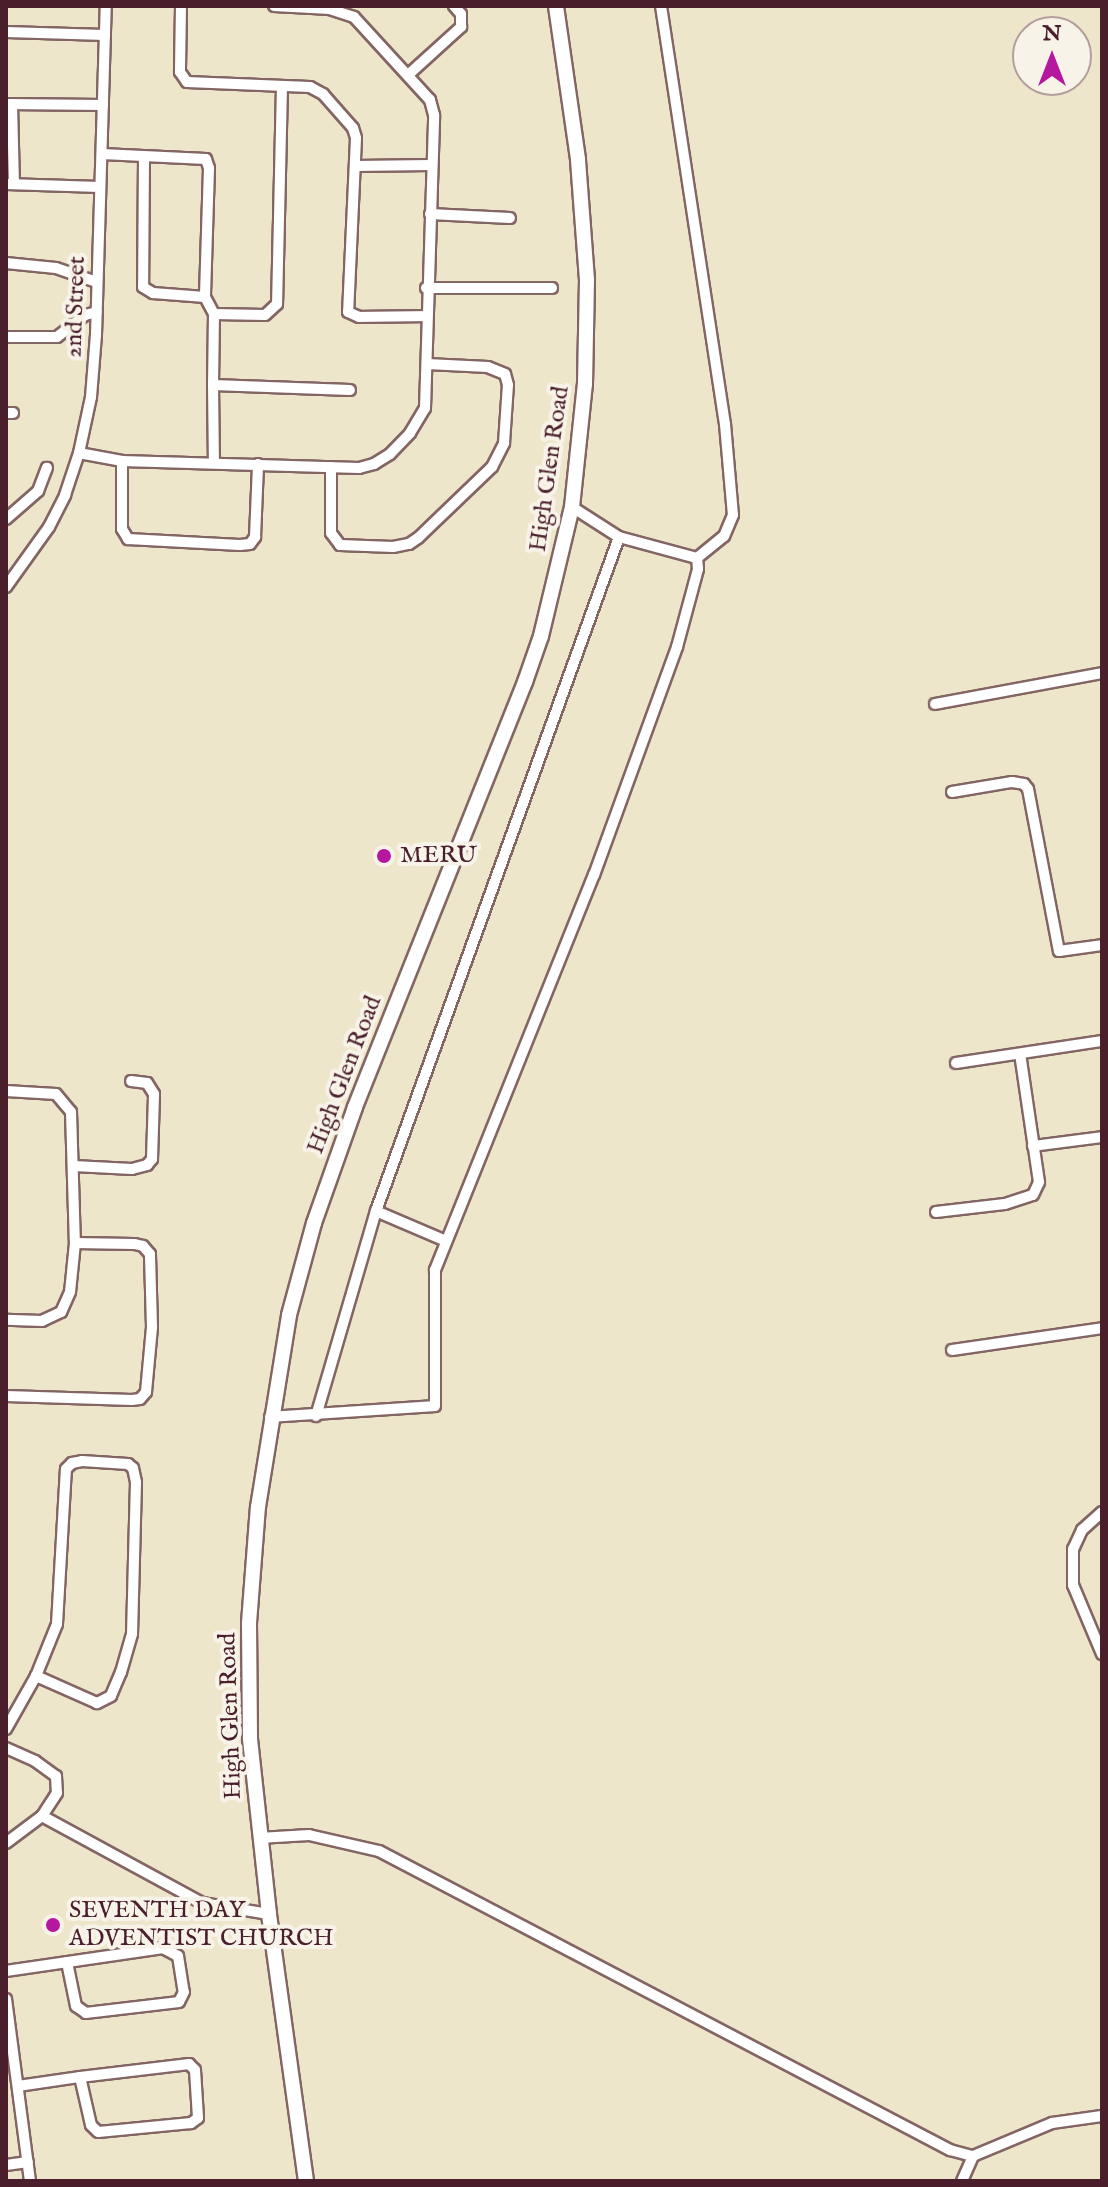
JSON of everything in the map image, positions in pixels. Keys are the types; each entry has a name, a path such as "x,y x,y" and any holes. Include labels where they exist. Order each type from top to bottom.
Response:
{"main road":[{"name":"High Glen Road","path":"306,2181 259,1838 250,1738 249,1623 270,1417 292,1300 332,1168 525,682 541,636 572,507 585,384 587,280 578,159 556,6"}],"street":[{"name":"2nd Street","path":"6,587 49,527 79,453 91,397 97,312 106,6"},
{"path":"181,6 180,72 184,80 194,84 310,87 323,94 355,131 348,312 359,317 427,316"},
{"path":"79,453 122,461 368,466 390,454 410,433 425,408 432,107 427,93 354,17 330,8 274,6"},
{"path":"408,75 461,27 461,14 454,6"},
{"path":"661,6 725,424 733,515 724,536 697,558"},
{"path":"6,32 105,35"},
{"path":"214,314 265,315 277,304 282,86"},
{"path":"100,187 10,184 9,104 103,105"},
{"path":"102,154 202,157 208,163 205,297 214,314 214,462"},
{"path":"144,157 143,287 153,293 205,297"},
{"path":"355,166 431,165"},
{"path":"430,214 510,218"},
{"path":"6,263 56,268 97,282"},
{"path":"426,288 552,288"},
{"path":"6,337 57,337 85,315 97,312"},
{"path":"331,467 331,533 340,545 393,547 409,544 418,538 492,467 504,443 508,385 505,374 488,367 427,364"},
{"path":"213,385 350,390"},
{"path":"122,461 122,529 128,539 240,545 250,544 255,537 258,464"},
{"path":"6,519 38,491 47,468"},
{"path":"572,507 619,537 697,558"},
{"path":"316,1416 376,1211 619,537"},
{"path":"270,1417 435,1406 435,1270 594,875 677,647 698,569 697,558"},
{"path":"935,704 1102,673"},
{"path":"952,792 1012,782 1024,784 1028,789 1059,951 1102,945"},
{"path":"956,1063 1102,1041"},
{"path":"936,1212 1005,1204 1033,1195 1039,1182 1020,1054"},
{"path":"74,1166 132,1169 147,1165 152,1159 154,1094 147,1083 131,1081"},
{"path":"6,1091 56,1094 66,1101 71,1112 75,1243 70,1292 61,1312 42,1321 6,1320"},
{"path":"1033,1146 1102,1137"},
{"path":"376,1211 446,1241"},
{"path":"6,1396 132,1400 140,1399 146,1392 152,1327 150,1254 143,1246 134,1244 75,1243"},
{"path":"952,1350 1102,1328"},
{"path":"6,1729 36,1676 57,1624 66,1469 82,1461 128,1464 133,1468 136,1482 132,1634 111,1696 97,1703 36,1676"},
{"path":"1102,1512 1082,1530 1073,1549 1073,1585 1102,1654"},
{"path":"6,1748 35,1761 56,1776 57,1793 42,1816 6,1843"},
{"path":"42,1816 202,1903 269,1914"},
{"path":"259,1838 309,1835 379,1851 950,2150 973,2156 1052,2123 1102,2116"},
{"path":"6,1971 67,1962 169,1949 178,1956 184,1992 179,2002 86,2013 76,2006 67,1962"},
{"path":"6,1999 30,2181"},
{"path":"18,2086 80,2077 189,2064 195,2070 198,2118 191,2123 98,2132 91,2125 80,2077"},
{"path":"962,2181 973,2156"},
{"path":"6,2165 28,2162"}],"place":[{"name":"MERU","path":"384,856"},
{"name":"SEVENTH DAY ADVENTIST CHURCH","path":"53,1925"}]}
